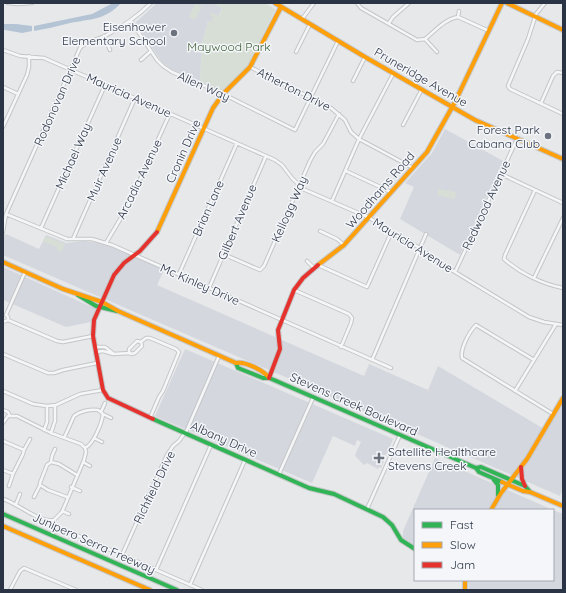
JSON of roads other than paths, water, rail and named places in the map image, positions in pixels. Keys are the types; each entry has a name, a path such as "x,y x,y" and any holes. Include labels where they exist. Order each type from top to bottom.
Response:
{"main road":[{"name":"Pruneridge Avenue","path":"275,3 475,120 563,159"},
{"name":"Woodhams Road","path":"269,378 280,349 278,330 294,290 303,278 344,246 370,218 430,147 452,106 502,3"},
{"path":"507,3 563,30"},
{"name":"Cronin Drive","path":"102,301 114,275 124,263 150,241 158,231 213,108 223,94 250,67 281,7"},
{"name":"Stevens Creek Boulevard","path":"3,262 73,292 102,301 118,312"},
{"name":"Stevens Creek Boulevard","path":"73,292 99,307 118,312 236,363 238,368 263,378 269,378 476,468 479,472 491,478 563,506"},
{"path":"102,301 93,325 93,336 103,390"},
{"name":"Albany Drive","path":"103,390 105,395 112,401 314,490 334,494 378,514 387,520 401,539 414,548"},
{"path":"491,509 498,495 521,467 563,398"},
{"name":"Stevens Creek Boulevard","path":"476,468 481,467 525,486 530,492"},
{"path":"521,467 522,479 525,486"},
{"path":"491,478 498,485 498,495"},
{"name":"Junipero Serra Freeway","path":"3,514 177,590"},
{"name":"Junipero Serra Freeway","path":"3,526 150,590"}],"street":[{"path":"8,3 32,3"},
{"name":"Rodonovan Drive","path":"3,232 6,214 80,48 83,45 104,36 131,21 151,3"},
{"path":"302,19 314,3"},
{"path":"357,3 361,8 417,40 425,39 446,20 458,17 489,31"},
{"path":"389,23 393,17 409,3"},
{"path":"545,3 536,17 508,86 510,89 563,114"},
{"path":"458,17 459,11"},
{"name":"Allen Way","path":"131,21 163,66 172,72 223,94 294,130 311,97"},
{"path":"296,52 310,24"},
{"path":"104,36 110,50"},
{"path":"425,39 437,52"},
{"path":"311,97 338,41"},
{"name":"Mauricia Avenue","path":"3,50 20,56 44,58 266,156 282,165 292,178 304,189 370,218 391,233 409,242 529,317 544,322 563,325"},
{"path":"141,60 151,51"},
{"path":"3,127 26,75 29,56"},
{"path":"354,81 365,57"},
{"name":"Atherton Drive","path":"250,67 331,108 345,120 351,132 359,140 413,168"},
{"path":"541,103 553,76 557,72 563,73"},
{"path":"332,201 359,140 394,73"},
{"name":"Michael Way","path":"41,228 105,84"},
{"path":"3,87 18,94"},
{"path":"403,125 422,89"},
{"name":"Muir Avenue","path":"73,240 135,98"},
{"name":"Arcadia Avenue","path":"106,243 116,224 125,213 170,113"},
{"name":"Kellogg Way","path":"224,254 260,270 264,266 310,161 315,152 323,144 339,114"},
{"name":"Redwood Avenue","path":"455,272 517,138"},
{"name":"Brian Lane","path":"179,274 237,143"},
{"name":"Gilbert Avenue","path":"209,288 266,156"},
{"path":"346,171 392,192"},
{"path":"501,174 563,203"},
{"path":"535,190 504,254 504,259 544,283 563,288"},
{"name":"Mc Kinley Drive","path":"6,214 66,239 92,239 106,243 391,368"},
{"path":"534,278 563,218"},
{"path":"320,231 337,239 344,246"},
{"path":"307,261 316,267 367,287 391,233"},
{"path":"372,360 426,234"},
{"path":"25,272 4,315 8,317 8,320 57,341 63,342 93,336"},
{"path":"294,290 349,314 352,318 351,323 341,346"},
{"path":"3,322 8,320"},
{"path":"515,391 556,324"},
{"path":"534,360 476,325 461,353 462,358 553,414"},
{"path":"130,353 129,349 136,342 141,342 146,338 150,338 176,349 178,352 166,385 150,418"},
{"path":"95,350 101,346 114,354 134,354 142,346 141,342"},
{"path":"95,350 108,351"},
{"path":"3,354 48,373 97,363"},
{"name":"Richfield Drive","path":"122,555 168,454 184,433 220,356"},
{"path":"4,393 33,404 54,406 80,394 103,390"},
{"path":"279,474 314,398"},
{"path":"85,448 90,446 102,420 102,413 105,403"},
{"path":"44,430 47,422 47,406"},
{"path":"51,433 55,421 54,406"},
{"path":"64,438 72,420 81,412 95,409 111,418"},
{"path":"3,410 8,412 10,416"},
{"path":"3,423 5,419 10,416 17,416 44,430 81,444 85,448 83,462 62,511 54,520 45,520 16,504 3,499"},
{"path":"367,509 400,435"},
{"path":"94,438 102,442"},
{"path":"9,486 13,474 30,439"},
{"path":"3,441 24,450"},
{"path":"156,570 211,445"},
{"path":"34,497 47,465 51,462 55,449"},
{"path":"190,585 245,460"},
{"path":"51,462 59,464 77,474"},
{"path":"83,462 90,466"},
{"path":"3,470 13,474"},
{"path":"40,485 48,490 67,497"},
{"path":"72,487 80,490"},
{"path":"16,504 20,494"},
{"path":"62,511 69,514"},
{"path":"64,530 202,590"},
{"path":"10,590 20,571 24,568 76,590"}],"water":[{"path":"113,3 121,3 110,13 104,16 34,31 34,26 92,14"},
{"path":"3,24 32,26 32,31 22,33 5,30 3,29"}],"place":[{"name":"Eisenhower Elementary School","path":"174,33"},
{"name":"Forest Park Cabana Club","path":"548,136"},
{"name":"Satellite Healthcare Stevens Creek","path":"379,458"}],"park label":[{"name":"Maywood Park","path":"229,46"}]}
